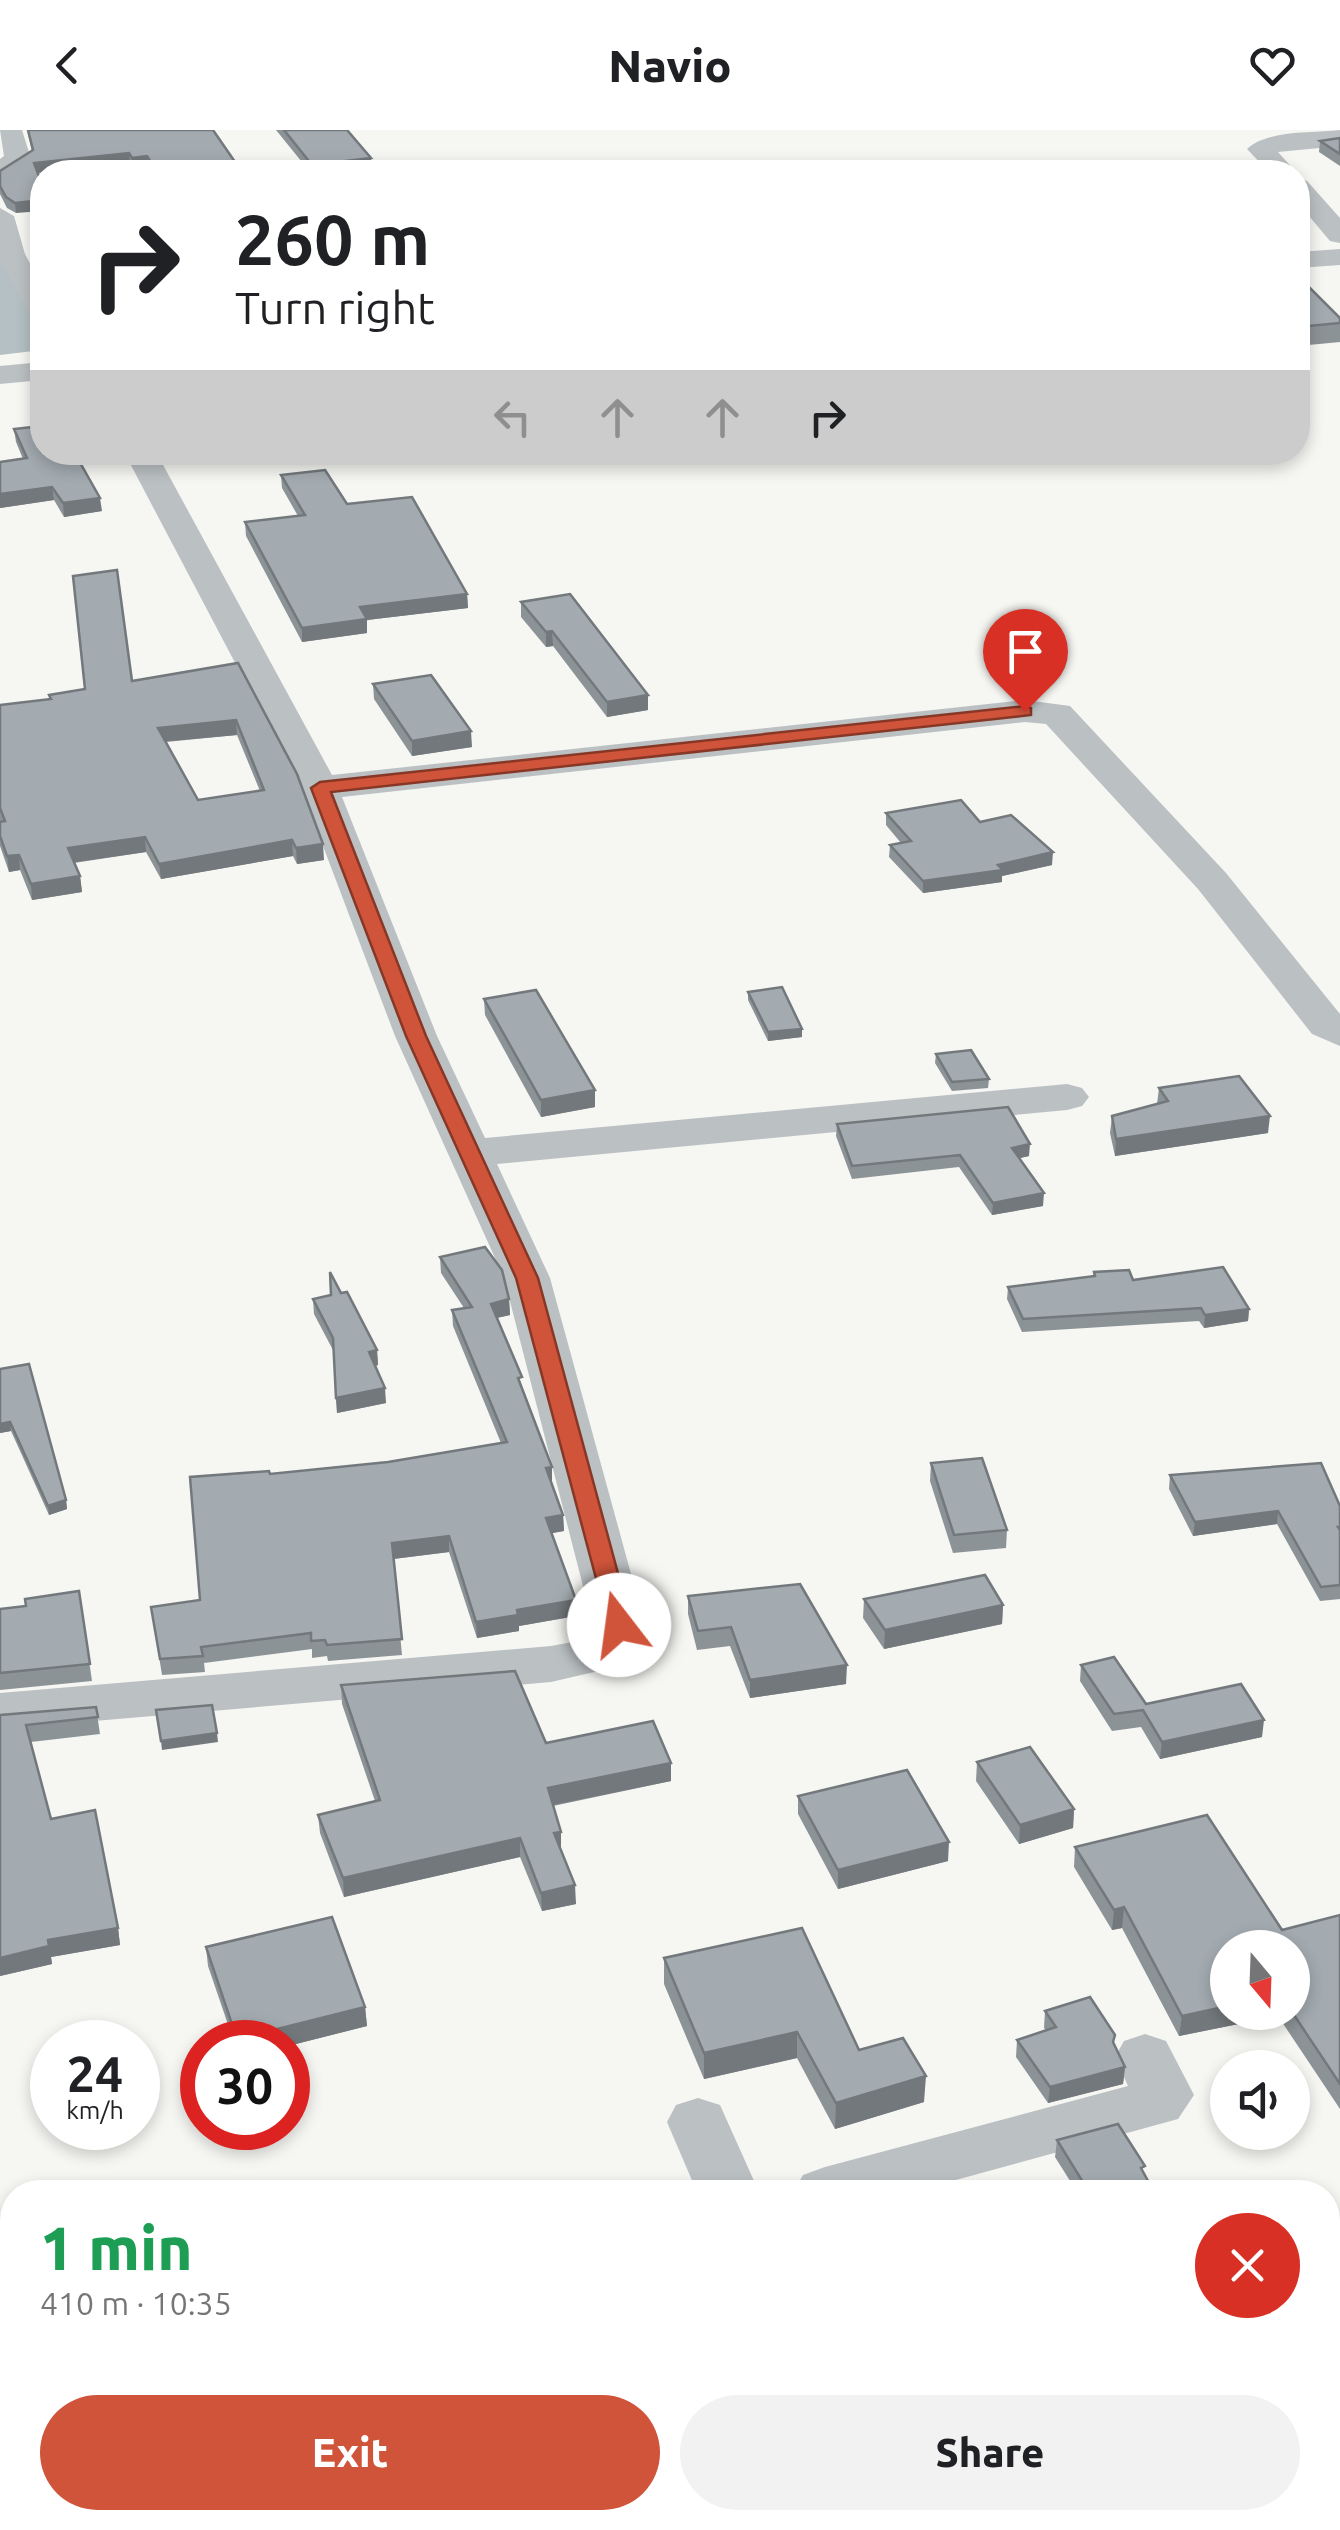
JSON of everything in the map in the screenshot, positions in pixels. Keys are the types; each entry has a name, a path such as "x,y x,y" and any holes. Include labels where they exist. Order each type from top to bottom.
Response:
{"street":[{"path":"0,170 18,159 9,130"},
{"path":"1270,160 1260,150 1270,145 1340,138"},
{"path":"1310,201 1340,235"},
{"path":"0,216 11,254 30,290"},
{"path":"1310,259 1340,257"},
{"path":"0,375 30,373"},
{"path":"0,1711 550,1664 601,1654 619,1625 527,1278 416,1036 320,788 147,465"},
{"path":"320,788 1025,711 1057,714 1212,881 1326,1025 1340,1033"},
{"path":"470,1153 1067,1097"},
{"path":"869,2180 1156,2102 1162,2095 1160,2084 1145,2057"},
{"path":"698,2122 723,2180"}],"shaded area":[{"path":"0,250 30,307 30,351 0,355"}],"building":[{"path":"28,130 213,130 234,160 150,160 147,156 132,158 129,153 30,160 30,201 15,203 0,186 0,171 33,150"},
{"path":"284,130 347,130 371,158 354,160 308,160"},
{"path":"1340,138 1340,154 1320,141"},
{"path":"1310,288 1340,318 1340,323 1310,326"},
{"path":"30,427 30,465 81,465 100,498 63,503 52,487 0,494 0,462 27,458 14,429"},
{"path":"325,470 347,504 412,497 467,594 360,607 367,619 302,628 245,522 305,515 281,475"},
{"path":"117,570 132,681 238,663 297,774 323,844 296,848 292,840 159,864 145,837 68,848 80,876 31,884 19,855 7,856 0,836 0,822 5,821 0,808 0,705 51,699 49,695 85,689 73,576","holes":["236,720 264,790 198,800 158,728"]},
{"path":"570,594 648,695 607,702 552,631 546,632 521,602"},
{"path":"431,675 471,731 412,741 373,684"},
{"path":"961,800 980,822 1011,815 1053,852 998,865 1003,870 923,881 890,845 911,841 886,813"},
{"path":"782,987 802,1029 768,1032 748,992"},
{"path":"536,990 595,1090 541,1100 484,999"},
{"path":"971,1050 989,1079 952,1082 936,1054"},
{"path":"1239,1076 1270,1116 1116,1139 1112,1116 1168,1101 1159,1088"},
{"path":"1008,1107 1030,1144 1012,1148 1044,1193 993,1203 960,1155 852,1166 837,1124"},
{"path":"485,1247 502,1270 509,1299 491,1304 522,1377 518,1378 552,1467 546,1468 563,1515 546,1518 576,1600 476,1622 449,1536 392,1543 402,1639 327,1645 325,1640 311,1641 311,1633 201,1647 203,1656 160,1659 151,1607 200,1600 190,1477 269,1471 270,1474 388,1462 507,1442 452,1310 472,1307 440,1257"},
{"path":"1223,1267 1249,1309 1205,1315 1201,1308 1023,1319 1008,1287 1095,1276 1094,1272 1129,1270 1133,1280"},
{"path":"330,1272 341,1293 347,1292 377,1350 369,1352 385,1388 336,1398 333,1338 313,1299 331,1295"},
{"path":"29,1364 66,1500 48,1506 10,1422 0,1424 0,1369"},
{"path":"982,1458 1007,1530 954,1535 931,1463"},
{"path":"1321,1463 1340,1506 1340,1585 1321,1587 1278,1511 1195,1522 1170,1475"},
{"path":"985,1575 1003,1605 885,1630 864,1599"},
{"path":"800,1584 847,1665 750,1680 731,1627 698,1631 688,1596"},
{"path":"79,1591 90,1664 0,1673 0,1609 26,1606 25,1599"},
{"path":"1114,1657 1146,1704 1241,1684 1264,1720 1162,1742 1143,1710 1114,1714 1081,1665"},
{"path":"515,1671 546,1743 653,1721 671,1763 548,1788 561,1832 554,1833 575,1885 541,1893 520,1838 343,1878 318,1815 380,1800 341,1685"},
{"path":"212,1705 217,1733 161,1741 156,1710"},
{"path":"96,1707 98,1717 26,1725 51,1819 95,1810 118,1928 48,1940 49,1946 0,1958 0,1715"},
{"path":"1030,1747 1074,1809 1020,1825 977,1762"},
{"path":"907,1770 949,1842 838,1870 798,1796"},
{"path":"1207,1815 1282,1930 1210,1930 1210,2010 1182,2016 1124,1907 1114,1910 1075,1847"},
{"path":"1340,1915 1340,2084 1304,2030 1310,2030 1310,1930 1282,1930"},
{"path":"332,1917 365,2007 310,2021 231,2020 206,1947"},
{"path":"802,1928 859,2050 903,2038 926,2076 836,2103 797,2032 704,2053 664,1958"},
{"path":"1090,1997 1115,2035 1113,2042 1125,2067 1050,2087 1017,2040 1056,2027 1045,2011"},
{"path":"1118,2124 1145,2166 1141,2168 1148,2180 1082,2180 1057,2140"}],"route":[{"path":"619,1625 527,1278 416,1036 320,788 1025,711"}]}
